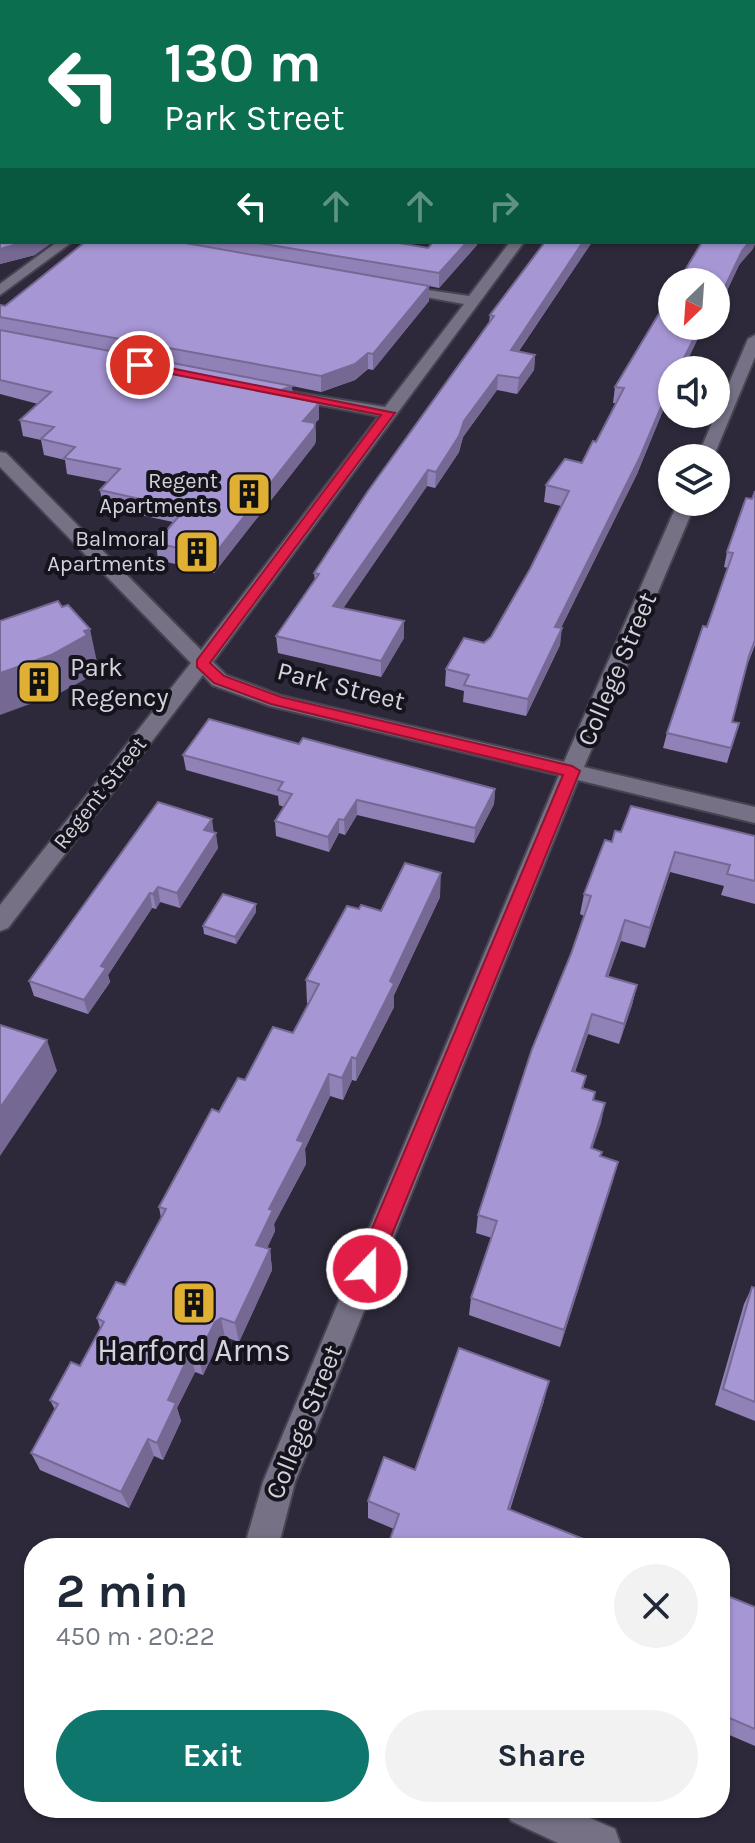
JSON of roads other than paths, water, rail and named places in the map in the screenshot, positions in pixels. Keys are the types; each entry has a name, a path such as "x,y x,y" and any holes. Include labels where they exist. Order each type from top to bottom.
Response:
{"street":[{"path":"0,291 62,244"},
{"name":"Regent Street","path":"0,922 202,663 516,244"},
{"path":"389,286 473,301"},
{"path":"711,444 755,339"},
{"path":"238,384 389,413"},
{"name":"Park Street","path":"0,457 219,680 277,701 755,815"},
{"name":"College Street","path":"263,1538 279,1482 572,771 681,516"},
{"path":"546,1818 601,1843"}],"place":[{"name":"Regent Apartments","path":"249,494"},
{"name":"Balmoral Apartments","path":"197,552"},
{"name":"Park Regency","path":"39,682"},
{"name":"Harford Arms","path":"194,1303"}]}
